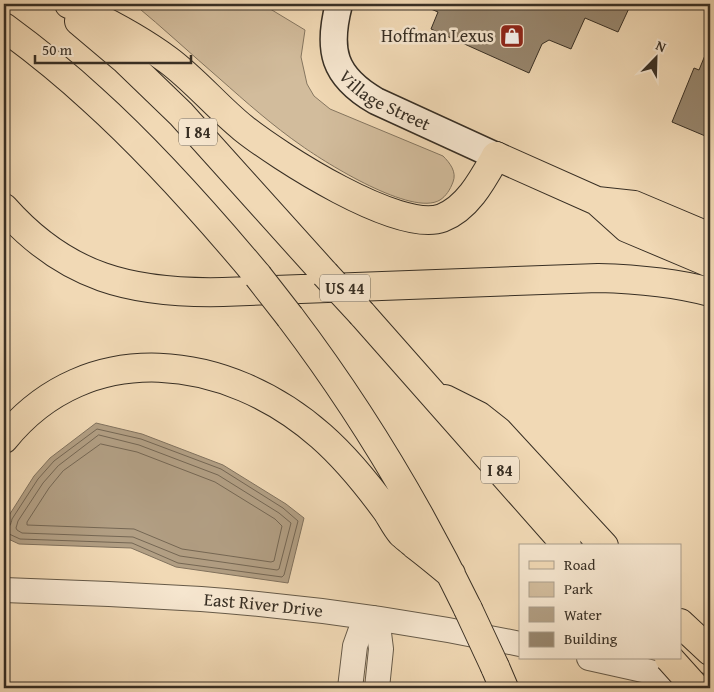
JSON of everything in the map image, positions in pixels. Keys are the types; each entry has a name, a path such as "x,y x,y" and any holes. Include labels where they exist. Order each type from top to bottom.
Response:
{"main road":[{"name":"I 84","path":"58,4 106,43 168,100 362,314 565,544"},
{"path":"69,4 122,30 163,56 242,128 285,158 338,188 382,209 402,216 427,220 439,219 448,215 459,207 474,191 496,156 596,201 627,228 710,263"},
{"name":"Village Street","path":"339,4 334,31 334,47 339,66 348,80 361,92 376,101 496,156"},
{"path":"4,27 69,78 116,121 185,192 258,276 290,317 331,374 404,488 451,574 499,678"},
{"path":"596,201 634,205 710,237"},
{"name":"US 44","path":"4,208 34,238 86,271 127,285 153,290 223,292 598,278 657,281 710,292"},
{"path":"4,439 21,420 44,400 70,385 98,375 122,370 153,368 186,370 216,378 261,396 284,409 317,432 356,472 387,511 401,533 451,574"},
{"path":"432,394 472,412 498,431 602,544"},
{"path":"682,625 710,651"},
{"path":"670,660 696,688"}],"street":[{"name":"East River Drive","path":"4,590 202,599 372,618 519,644"},
{"path":"350,688 355,646 360,632 372,618 379,633 382,649 378,688"},
{"path":"598,660 710,688"}],"green space":[{"path":"134,4 262,4 305,30 301,57 307,84 314,96 330,109 443,156 450,165 454,175 449,190 440,200 427,203 410,201 370,186 330,164 270,122"}],"water":[{"path":"96,423 142,434 223,465 286,504 304,518 288,583 176,567 131,548 19,544 4,537 8,517 34,476 50,458"}],"building":[{"name":"Hoffman Lexus","path":"419,4 631,4 618,32 585,18 571,49 549,40 542,44 529,73 431,29 438,12"},
{"path":"710,43 710,138 672,122 694,68 699,70"}],"place":[{"name":"Hoffman Lexus","path":"512,36"}]}
